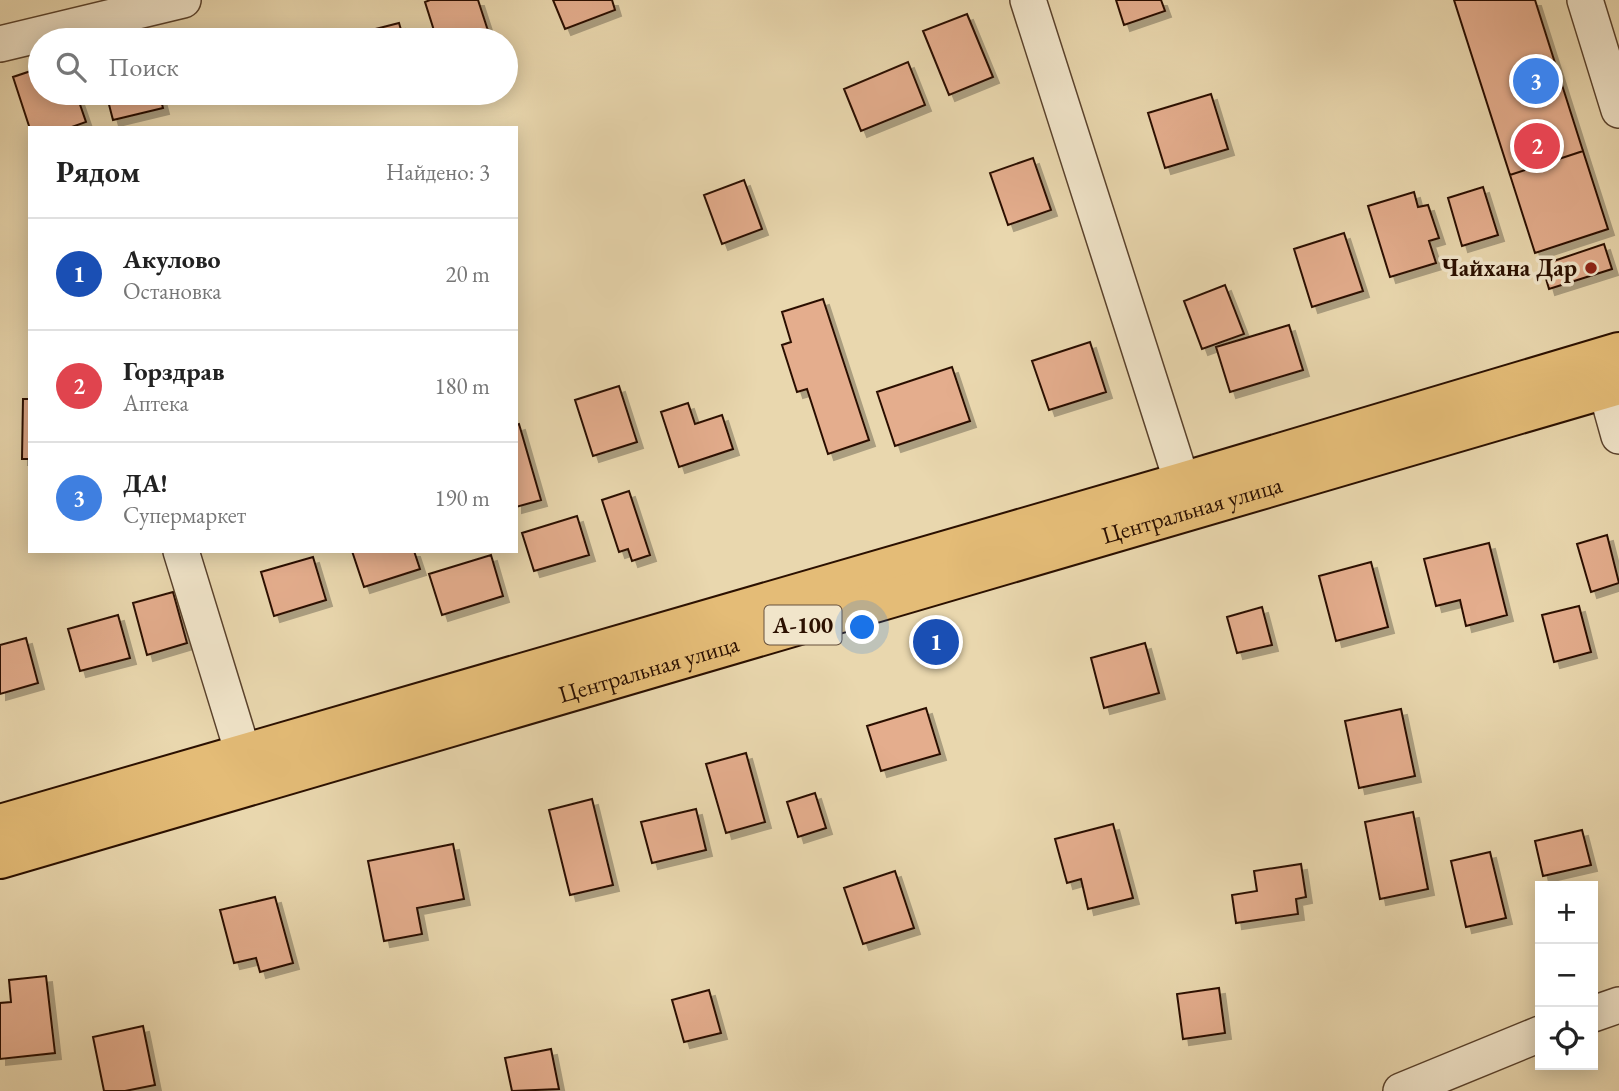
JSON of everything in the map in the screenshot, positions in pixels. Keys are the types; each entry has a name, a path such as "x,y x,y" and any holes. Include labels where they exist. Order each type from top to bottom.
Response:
{"main road":[{"name":"Центральная улица","path":"0,824 1182,482 1610,371"},
{"name":"Центральная улица","path":"0,859 1610,371"}],"street":[{"path":"67,28 183,0"},
{"path":"1028,0 1182,482"},
{"path":"1585,0 1619,110"},
{"path":"0,44 28,37"},
{"path":"1610,371 1619,436"},
{"path":"182,553 243,753"},
{"path":"1598,1012 1619,1005"},
{"path":"1401,1091 1535,1036"}],"building":[{"path":"478,0 487,28 433,28 425,2"},
{"path":"553,0 612,0 615,10 565,29"},
{"path":"1116,0 1161,0 1165,11 1124,25"},
{"path":"1454,0 1535,0 1583,151 1510,175"},
{"path":"967,14 993,77 949,95 923,31"},
{"path":"399,23 400,28 379,28"},
{"path":"908,62 925,105 861,131 844,89"},
{"path":"28,72 28,105 80,105 86,122 75,126 29,126 13,77"},
{"path":"1211,94 1228,149 1165,168 1148,113"},
{"path":"109,105 162,105 163,108 113,120"},
{"path":"1583,151 1608,229 1535,253 1510,175"},
{"path":"1033,158 1051,210 1008,225 990,173"},
{"path":"744,180 762,229 722,244 704,195"},
{"path":"1483,187 1498,235 1462,246 1448,198"},
{"path":"1414,192 1418,207 1428,205 1439,238 1429,241 1436,263 1390,277 1368,206"},
{"path":"1344,233 1363,291 1312,307 1294,249"},
{"path":"1604,244 1612,269 1549,289 1542,265"},
{"path":"1225,285 1244,334 1202,349 1184,301"},
{"path":"823,299 869,440 828,454 807,389 797,392 782,345 791,342 782,312"},
{"path":"1289,325 1303,370 1230,392 1216,347"},
{"path":"1090,342 1106,392 1049,410 1032,361"},
{"path":"952,367 970,421 895,446 877,392"},
{"path":"619,386 637,442 593,456 575,400"},
{"path":"23,399 28,399 28,459 22,459"},
{"path":"688,403 695,424 722,415 733,449 679,467 661,412"},
{"path":"518,424 541,500 518,506"},
{"path":"629,491 650,555 632,561 628,549 619,552 602,500"},
{"path":"577,516 589,555 534,571 522,533"},
{"path":"1607,535 1619,583 1591,592 1577,544"},
{"path":"1489,543 1507,615 1466,626 1460,600 1436,606 1424,559"},
{"path":"353,553 415,553 420,569 364,587"},
{"path":"491,555 503,596 442,615 429,574"},
{"path":"313,557 326,600 274,616 261,572"},
{"path":"1371,562 1388,627 1336,641 1319,576"},
{"path":"173,592 187,643 147,655 133,603"},
{"path":"1579,606 1591,652 1554,662 1542,615"},
{"path":"1262,607 1272,645 1237,653 1227,617"},
{"path":"118,615 130,658 80,671 68,629"},
{"path":"26,638 38,683 0,694 0,645"},
{"path":"1145,643 1159,693 1104,708 1091,658"},
{"path":"926,708 940,754 881,771 867,726"},
{"path":"1401,709 1415,776 1359,788 1345,721"},
{"path":"746,753 765,822 726,833 706,764"},
{"path":"815,793 826,828 798,837 787,802"},
{"path":"592,799 613,885 570,895 549,810"},
{"path":"696,809 706,850 652,863 641,822"},
{"path":"1413,812 1428,889 1380,899 1365,822"},
{"path":"1113,824 1133,898 1088,909 1081,879 1067,883 1055,839"},
{"path":"1582,830 1591,865 1543,876 1535,841"},
{"path":"453,844 464,899 417,908 422,934 384,941 368,861"},
{"path":"1490,852 1506,918 1466,927 1451,861"},
{"path":"1301,864 1306,897 1296,899 1298,914 1236,923 1232,895 1257,891 1254,871"},
{"path":"895,871 914,928 863,944 844,888"},
{"path":"275,897 293,963 260,972 256,958 234,963 220,910"},
{"path":"46,976 55,1053 0,1059 0,1003 11,1002 9,980"},
{"path":"1219,988 1225,1033 1183,1039 1177,994"},
{"path":"709,990 721,1033 684,1042 672,1000"},
{"path":"143,1026 155,1085 125,1091 104,1091 93,1037"},
{"path":"551,1049 559,1089 512,1091 505,1058"}],"place":[{"name":"ДА!","path":"1536,81"},
{"name":"Горздрав","path":"1537,146"},
{"name":"Чайхана Дар","path":"1591,268"},
{"name":"Акулово","path":"936,642"}]}
